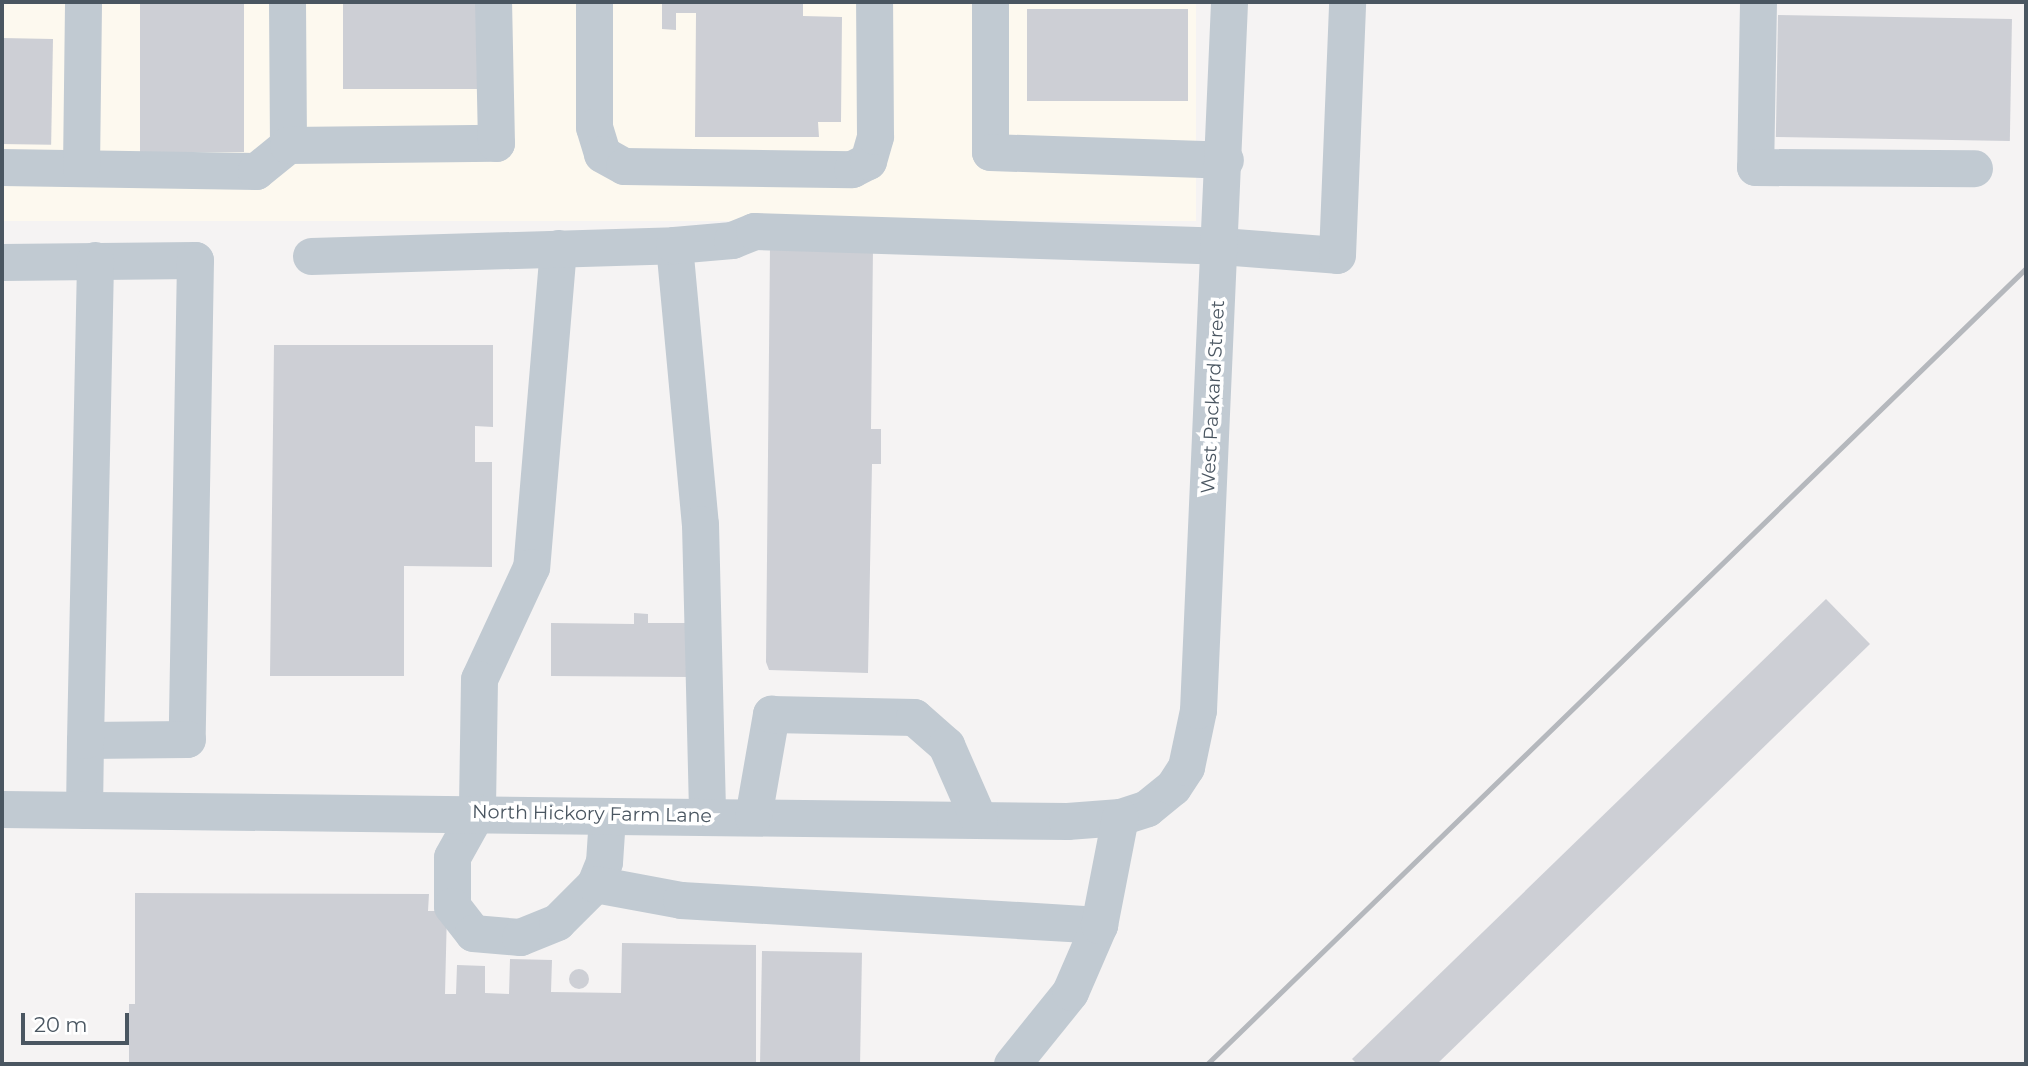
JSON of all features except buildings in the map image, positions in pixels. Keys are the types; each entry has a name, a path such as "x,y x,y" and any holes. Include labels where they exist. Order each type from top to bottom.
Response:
{"street":[{"path":"81,168 83,2"},
{"path":"287,2 288,145"},
{"path":"2,167 256,171 288,145 496,143 493,2"},
{"path":"594,2 594,127 602,154 624,166 852,169 868,162 874,136 874,2"},
{"path":"990,2 990,152 1225,160"},
{"name":"West Packard Street","path":"1172,788 1186,767 1198,710 1225,160 1229,2"},
{"path":"312,256 674,245 733,240 767,231 1221,246 1337,255 1348,2"},
{"path":"1758,2 1755,167 1974,168"},
{"path":"674,245 700,524 707,817"},
{"path":"558,248 531,567 479,679 477,812 452,857 452,906 473,933 520,937 558,922 595,884 604,862 607,817"},
{"path":"84,810 95,260"},
{"path":"2,262 195,260 187,739 85,740"},
{"path":"753,817 771,714 914,717 946,745 979,820"},
{"name":"North Hickory Farm Lane","path":"2,808 979,820 1120,817 1147,808 1172,788"},
{"path":"1012,1064 1070,992 1098,925 1120,817"},
{"path":"595,884 681,900 1098,925"}],"shaded area":[{"path":"2,2 1196,2 1196,221 2,221"}],"railway":[{"path":"1207,1064 2026,268"}]}
